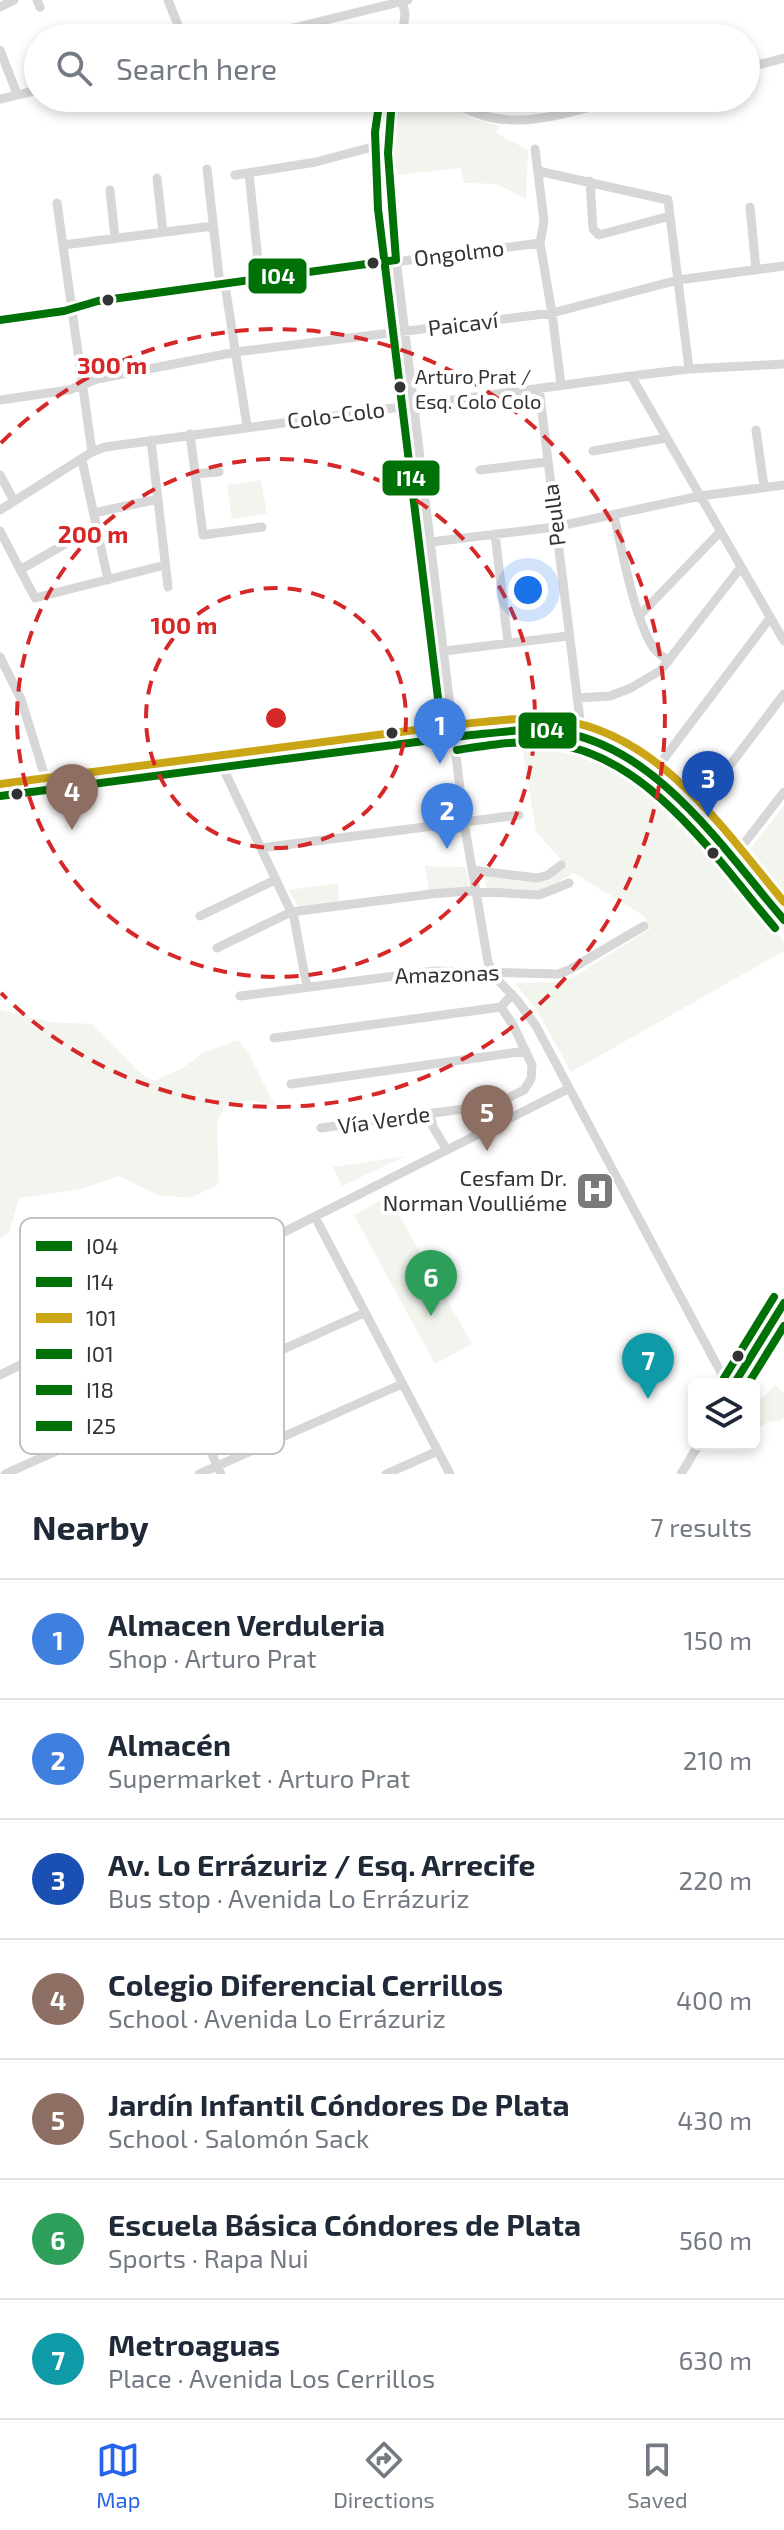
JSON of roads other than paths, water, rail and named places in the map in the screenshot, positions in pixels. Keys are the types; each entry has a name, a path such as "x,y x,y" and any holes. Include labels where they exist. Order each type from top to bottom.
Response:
{"main road":[{"path":"0,796 455,738 537,731 582,736 621,751 653,773 693,814 784,920"}],"street":[{"path":"0,7 14,0"},
{"path":"168,0 177,24"},
{"path":"310,24 404,1 404,24"},
{"path":"0,50 17,94"},
{"path":"760,64 784,58"},
{"path":"0,99 24,93"},
{"path":"390,112 387,143 396,260 464,822 491,971 536,1026 724,1378"},
{"path":"469,112 491,120 509,121 564,112"},
{"path":"235,175 316,162 387,143"},
{"path":"535,149 544,221 540,243 561,385"},
{"path":"207,169 213,226 247,426"},
{"path":"538,171 668,200 689,369"},
{"path":"249,173 260,280"},
{"path":"157,178 163,232"},
{"path":"590,181 593,229 599,235 670,216"},
{"path":"110,190 115,238"},
{"path":"57,203 92,452"},
{"path":"750,207 756,269"},
{"path":"63,245 213,226"},
{"name":"Ongolmo","path":"0,320 98,301 540,243"},
{"name":"Paicaví","path":"0,400 69,390 97,379 236,352 552,313 678,280 784,266"},
{"name":"Colo-Colo","path":"0,510 92,452 105,447 631,376 689,369 784,364"},
{"path":"631,376 784,641"},
{"name":"Peulla","path":"539,388 582,736"},
{"path":"756,430 764,487"},
{"path":"190,434 203,535 262,527"},
{"path":"593,451 666,438"},
{"path":"151,440 168,587"},
{"path":"82,460 108,580"},
{"path":"480,470 547,462"},
{"path":"195,474 219,472"},
{"path":"0,475 14,501"},
{"path":"431,542 555,527 700,496 784,485"},
{"path":"94,513 158,499"},
{"path":"614,516 639,616 651,646 669,661"},
{"path":"20,570 96,526"},
{"path":"0,531 35,598 165,565"},
{"path":"639,616 720,532"},
{"path":"495,534 508,643"},
{"path":"577,698 610,696 661,670 741,567"},
{"path":"653,773 770,618"},
{"path":"445,651 568,636"},
{"path":"0,657 21,699 49,790"},
{"path":"693,814 784,694"},
{"path":"223,768 297,925 307,987"},
{"path":"732,859 784,792"},
{"path":"261,848 519,815"},
{"path":"472,870 537,878 548,875 561,865"},
{"path":"200,916 275,880"},
{"path":"217,948 291,912 431,894 476,892 531,896 569,883"},
{"name":"Amazonas","path":"240,996 434,971 562,973 644,926"},
{"path":"274,1038 501,1007 512,994"},
{"name":"Vía Verde","path":"321,1128 494,1105 524,1090 533,1071 513,1025 501,1007"},
{"path":"291,1084 526,1051"},
{"path":"284,1232 568,1089"},
{"path":"430,1113 433,1127 447,1150"},
{"path":"315,1217 450,1474"},
{"path":"738,1378 784,1303"},
{"path":"284,1349 364,1313"},
{"path":"0,1375 20,1365"},
{"path":"284,1439 402,1384"},
{"path":"681,1474 695,1450"},
{"path":"386,1474 438,1451"},
{"path":"5,1474 50,1454"},
{"path":"199,1474 219,1470 253,1454"}],"place":[{"name":"Arturo Prat / Esq. Colo Colo","path":"400,387"},
{"name":"Almacen Verduleria","path":"440,764"},
{"name":"Av. Lo Errázuriz / Esq. Arrecife","path":"708,817"},
{"name":"Colegio Diferencial Cerrillos","path":"72,830"},
{"name":"Almacén","path":"447,849"},
{"name":"Jardín Infantil Cóndores De Plata","path":"487,1151"},
{"name":"Cesfam Dr. Norman Voulliéme","path":"595,1191"},
{"name":"Escuela Básica Cóndores de Plata","path":"431,1316"},
{"name":"Metroaguas","path":"648,1399"}]}
